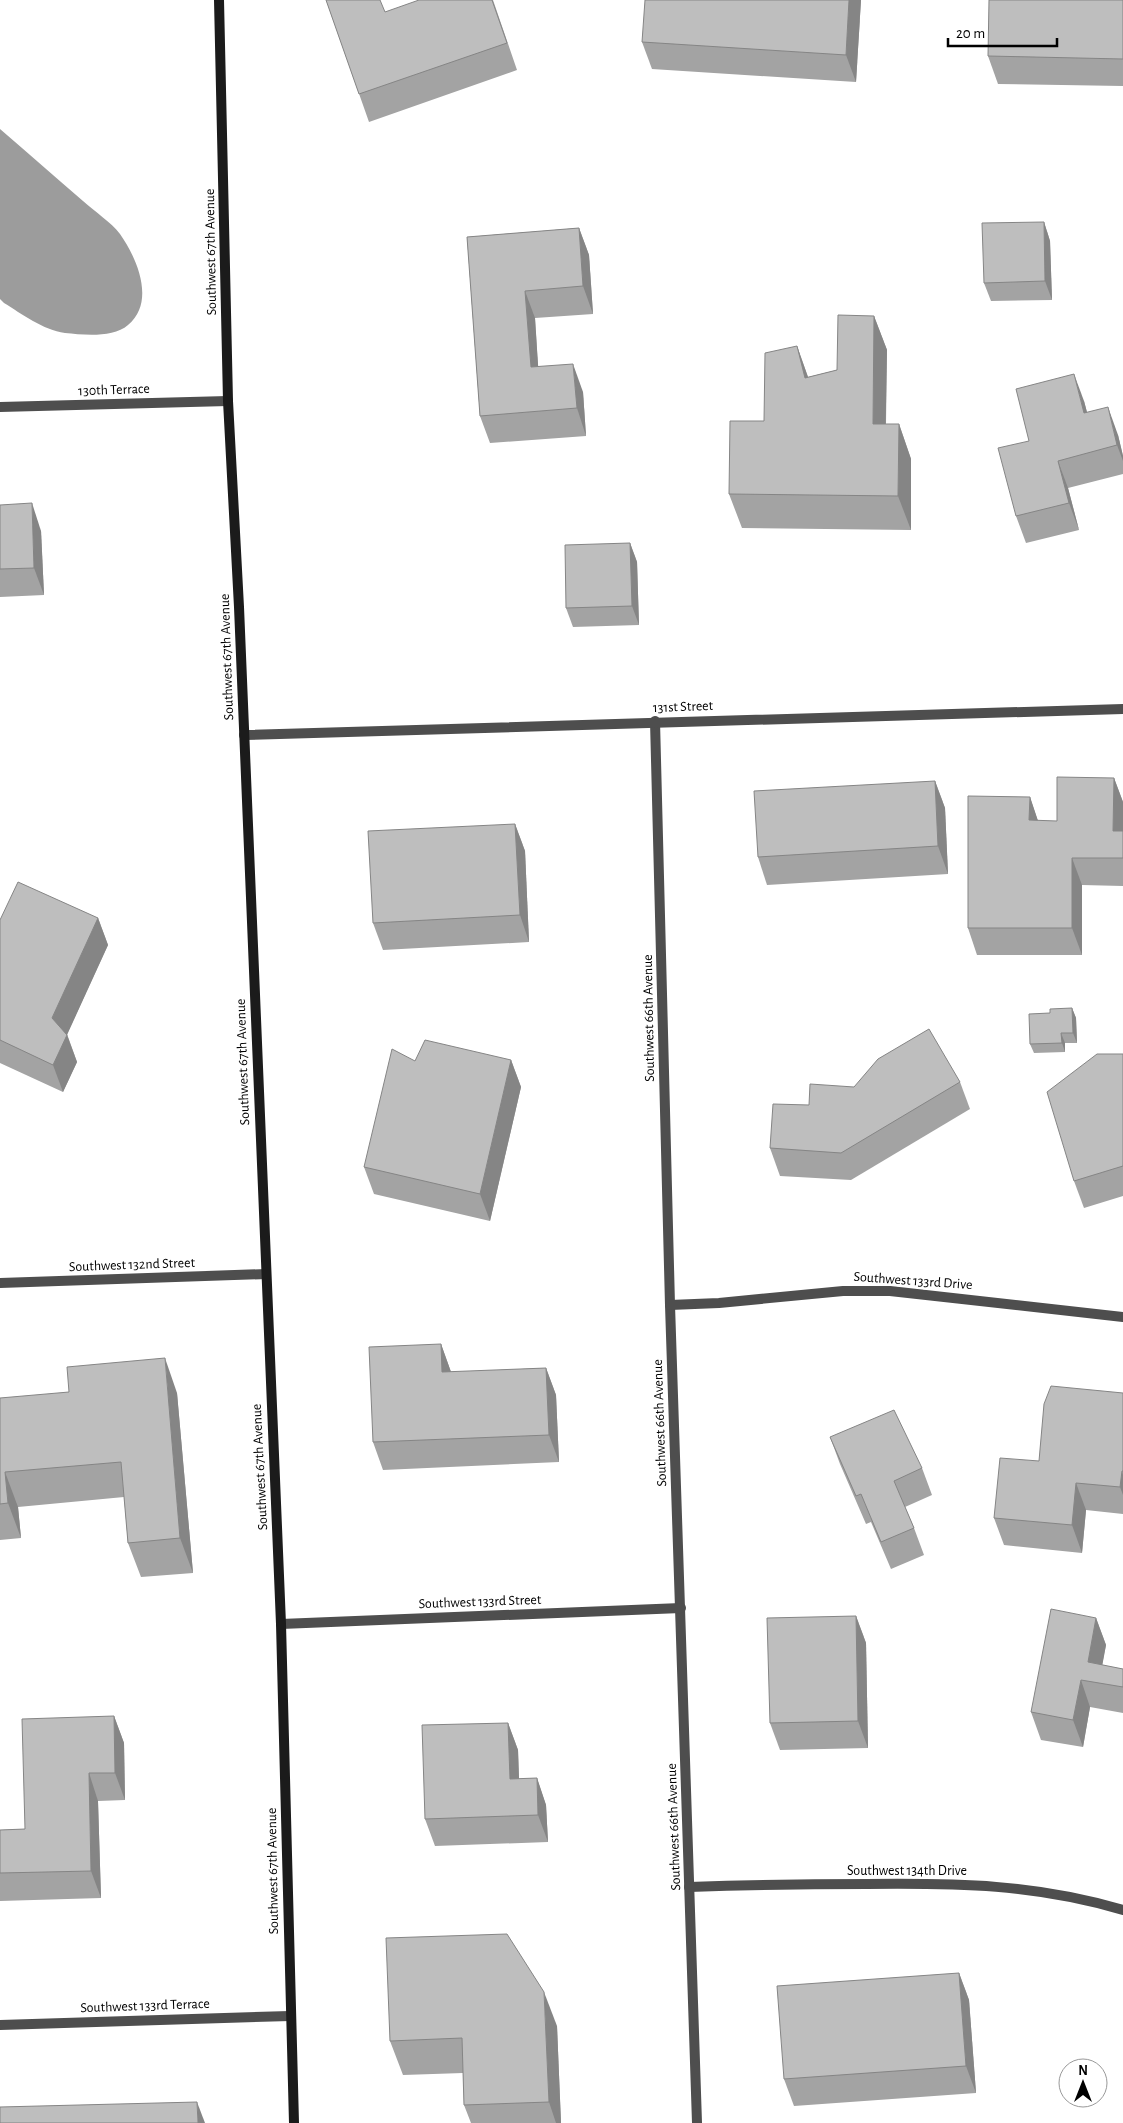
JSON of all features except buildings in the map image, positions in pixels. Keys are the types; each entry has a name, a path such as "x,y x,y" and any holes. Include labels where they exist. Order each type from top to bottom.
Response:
{"main road":[{"name":"Southwest 67th Avenue","path":"219,0 228,401 244,735 281,1624 294,2123"}],"street":[{"name":"130th Terrace","path":"0,407 228,401"},
{"name":"131st Street","path":"244,735 654,721 1123,709"},
{"name":"Southwest 66th Avenue","path":"654,721 670,1304 697,2123"},
{"name":"Southwest 132nd Street","path":"0,1283 266,1274"},
{"name":"Southwest 133rd Drive","path":"670,1304 719,1303 843,1291 890,1291 1123,1317"},
{"name":"Southwest 133rd Street","path":"281,1624 681,1608"},
{"name":"Southwest 134th Drive","path":"689,1886 809,1884 993,1885 1054,1893 1123,1910"},
{"name":"Southwest 133rd Terrace","path":"0,2025 290,2016"}],"shaded area":[{"path":"0,129 112,225 120,234 137,267 142,292 141,304 136,315 122,329 98,335 65,333 49,329 33,321 0,299"}]}
